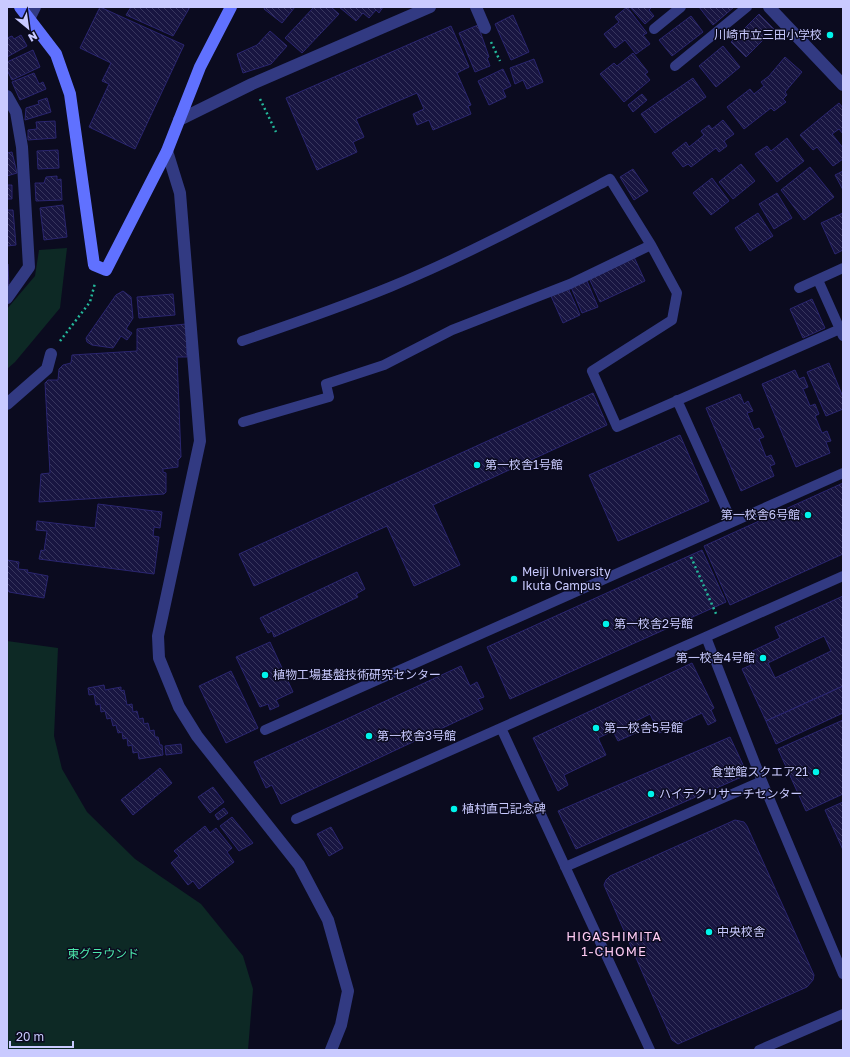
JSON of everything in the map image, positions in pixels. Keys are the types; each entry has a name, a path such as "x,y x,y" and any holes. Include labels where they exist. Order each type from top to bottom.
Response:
{"street":[{"path":"20,7 56,54 70,94 94,265 106,270 167,151 200,67 231,7"},
{"path":"29,18 35,7"},
{"path":"179,120 252,84 430,7"},
{"path":"476,7 485,28"},
{"path":"769,7 843,85"},
{"path":"7,96 16,112 22,147 29,267 7,298"},
{"path":"167,151 180,192 200,441 158,636 159,658 179,707 193,730 299,865 328,920 348,991 341,1026 331,1050"},
{"path":"7,404 47,369 51,354"}],"lane":[{"path":"654,29 681,7"},
{"path":"675,66 747,7"},
{"path":"242,341 390,287 495,239 610,179 651,245 677,293 672,320 592,371 617,427 677,400 841,332 818,280"},
{"path":"243,422 329,396 326,384 384,364 452,330 570,284 651,245"},
{"path":"799,288 843,268"},
{"path":"677,400 732,522"},
{"path":"266,730 843,473"},
{"path":"296,819 843,576"},
{"path":"706,637 762,781 843,974"},
{"path":"501,728 650,1050"},
{"path":"565,867 762,781"},
{"path":"759,1050 843,1014"}],"path":[{"path":"485,28 500,61"},
{"path":"252,84 276,132"},
{"path":"51,354 90,302 99,267"},
{"path":"696,568 723,629"}],"green space":[{"path":"67,248 60,308 15,362 7,369 7,309 35,276 39,250"},
{"name":"東グラウンド","path":"7,641 58,648 54,736 62,769 87,812 135,859 201,904 243,956 253,989 248,1050 7,1050"}],"building":[{"path":"100,7 184,45 135,149 89,127 109,84 102,81 111,63 80,48"},
{"path":"131,7 190,7 173,36 126,15"},
{"path":"265,7 295,7 282,23 264,9"},
{"path":"314,7 331,7 339,14 302,53 285,38"},
{"path":"339,7 383,7 379,13 376,10 369,18 363,13 356,21"},
{"path":"627,7 647,33 643,35 650,44 636,54 625,40 615,48 604,34 619,22 615,17"},
{"path":"630,7 652,7 649,10 654,16 645,24"},
{"path":"699,7 734,7 713,25"},
{"path":"759,14 774,29 746,57 731,42"},
{"path":"513,15 529,52 511,60 495,24"},
{"path":"691,16 703,32 672,56 659,40"},
{"path":"478,25 489,57 487,58 490,66 475,72 459,33"},
{"path":"451,26 469,67 457,73 471,105 468,106 471,114 433,130 429,120 417,125 413,114 424,109 417,93 356,119 364,137 353,142 357,152 317,170 286,98"},
{"path":"270,31 287,46 271,64 243,73 237,54 257,45"},
{"path":"21,35 27,46 7,57 7,38 12,36 14,39"},
{"path":"723,46 740,67 716,87 699,66"},
{"path":"33,50 40,67 12,80 7,70 7,62"},
{"path":"633,53 648,72 645,74 650,80 624,102 600,74 614,63 617,66"},
{"path":"785,57 802,72 785,92 787,95 783,99 786,102 774,111 771,108 744,129 727,107 750,89 754,94 764,86 761,82 769,76"},
{"path":"534,59 543,82 527,89 523,80 515,84 510,68"},
{"path":"503,69 511,86 503,90 506,97 489,105 478,81"},
{"path":"34,73 39,84 43,82 46,89 20,100 12,82"},
{"path":"693,78 706,97 655,133 641,114"},
{"path":"642,94 647,100 633,112 628,105"},
{"path":"47,98 51,112 25,120 26,108 39,104 38,101"},
{"path":"839,103 843,108 843,134 839,129 832,134 843,148 843,159 833,166 817,147 813,150 800,135"},
{"path":"723,120 734,134 724,141 727,146 719,152 716,148 691,167 688,164 683,167 672,153 686,142 689,147 704,135 701,131 709,125 712,129"},
{"path":"55,121 56,138 28,140 28,130 37,129 36,122"},
{"path":"787,138 804,161 777,182 755,154 767,146 771,151"},
{"path":"58,150 59,168 38,169 37,151"},
{"path":"12,152 17,173 7,176 7,153"},
{"path":"741,164 755,181 733,199 719,182"},
{"path":"810,167 834,197 804,220 781,190"},
{"path":"633,169 648,191 634,200 620,177"},
{"path":"843,171 843,190 835,175"},
{"path":"57,176 57,180 61,179 62,200 36,201 35,183 44,183 46,177"},
{"path":"712,178 729,201 711,215 693,193"},
{"path":"7,185 12,185 12,199 7,199"},
{"path":"777,193 792,218 774,229 759,204"},
{"path":"63,205 67,237 44,240 40,208"},
{"path":"7,210 13,210 16,245 7,246"},
{"path":"758,213 773,236 750,251 735,228"},
{"path":"843,213 843,250 835,254 821,223"},
{"path":"634,257 645,281 600,302 589,278"},
{"path":"7,264 9,287 7,290"},
{"path":"587,281 598,307 582,313 571,287"},
{"path":"568,288 580,315 563,323 551,296"},
{"path":"123,291 131,297 133,318 126,329 132,333 127,340 121,336 113,348 92,345 87,342 86,338 116,295"},
{"path":"173,294 175,315 139,318 137,297"},
{"path":"812,299 825,328 803,338 790,309"},
{"path":"186,324 187,357 177,357 181,457 178,460 178,467 163,469 163,472 166,473 166,492 164,494 39,502 41,474 50,473 45,383 48,380 58,380 59,369 63,365 71,363 72,355 137,351 137,329"},
{"path":"829,363 843,397 843,409 826,416 807,372"},
{"path":"795,370 799,379 804,377 808,387 803,389 810,406 815,404 819,414 815,416 822,433 827,431 831,441 826,442 830,453 796,467 762,384"},
{"name":"第一校舎1号館","path":"593,393 607,425 433,505 460,565 414,586 387,526 254,586 239,554"},
{"path":"740,394 744,404 748,401 753,411 747,413 754,430 759,428 764,437 759,439 766,457 771,455 775,464 770,466 774,476 741,491 706,408"},
{"path":"680,435 709,501 618,541 589,475"},
{"name":"第一校舎6号館","path":"843,483 843,554 730,605 704,546"},
{"path":"98,504 162,512 160,528 154,527 153,536 159,537 154,574 39,559 41,550 44,551 47,531 36,530 37,521 95,528"},
{"name":"第一校舎2号館","path":"702,550 726,602 510,699 487,647"},
{"path":"7,560 19,562 18,569 28,570 27,572 48,576 44,598 9,592 7,588"},
{"path":"357,572 365,589 356,594 358,597 274,637 272,631 268,633 260,618"},
{"name":"第一校舎4号館","path":"843,596 843,686 766,721 742,669 751,665 746,654 780,638 775,627","holes":["824,636 831,651 775,678 768,663"]},
{"name":"植物工場基盤技術研究センター","path":"270,642 293,692 276,700 279,706 270,710 268,704 260,707 236,657"},
{"name":"第一校舎5号館","path":"692,663 714,708 711,710 716,721 708,725 702,713 659,733 650,714 636,721 640,731 618,741 613,731 598,738 606,755 564,775 568,785 558,791 533,738"},
{"name":"第一校舎3号館","path":"461,666 470,686 477,682 484,697 478,699 483,709 281,804 272,785 266,788 254,762"},
{"path":"231,671 258,728 226,743 199,686"},
{"path":"104,685 105,690 121,687 121,691 124,690 127,705 132,704 133,712 137,711 139,719 143,718 144,724 148,723 150,731 154,730 155,737 158,737 160,745 162,745 163,755 139,759 138,752 133,753 132,745 128,746 127,738 123,739 122,732 118,733 116,725 113,726 111,718 107,719 105,711 101,712 100,704 96,705 94,694 89,695 88,688"},
{"path":"843,686 843,713 776,744 766,721"},
{"name":"食堂館スクエア21","path":"843,720 843,794 806,811 778,749"},
{"name":"ハイテクリサーチセンター","path":"730,737 745,769 744,776 576,849 558,811"},
{"path":"181,744 182,753 166,755 165,746"},
{"path":"160,768 172,783 133,815 121,800"},
{"path":"213,787 224,802 210,813 198,797"},
{"path":"843,802 843,850 825,810"},
{"path":"224,808 228,813 218,820 215,815"},
{"path":"232,817 253,843 239,851 220,826"},
{"name":"中央校舎","path":"735,820 744,822 747,826 814,975 813,980 807,987 678,1044 672,1040 604,885 610,876"},
{"path":"205,826 210,833 216,828 232,848 227,852 234,862 199,889 193,881 188,885 171,863 179,856 174,851"},
{"path":"331,827 343,848 329,856 317,834"}],"place":[{"name":"川崎市立三田小学校","path":"830,35"},
{"name":"第一校舎1号館","path":"477,465"},
{"name":"第一校舎6号館","path":"808,515"},
{"name":"Meiji University Ikuta Campus","path":"514,579"},
{"name":"第一校舎2号館","path":"606,624"},
{"name":"第一校舎4号館","path":"763,658"},
{"name":"植物工場基盤技術研究センター","path":"265,675"},
{"name":"第一校舎5号館","path":"596,728"},
{"name":"第一校舎3号館","path":"369,736"},
{"name":"食堂館スクエア21","path":"816,772"},
{"name":"ハイテクリサーチセンター","path":"651,794"},
{"name":"植村直己記念碑","path":"454,809"},
{"name":"中央校舎","path":"709,932"}],"district":[{"name":"HIGASHIMITA 1-CHOME","path":"614,944"}]}
